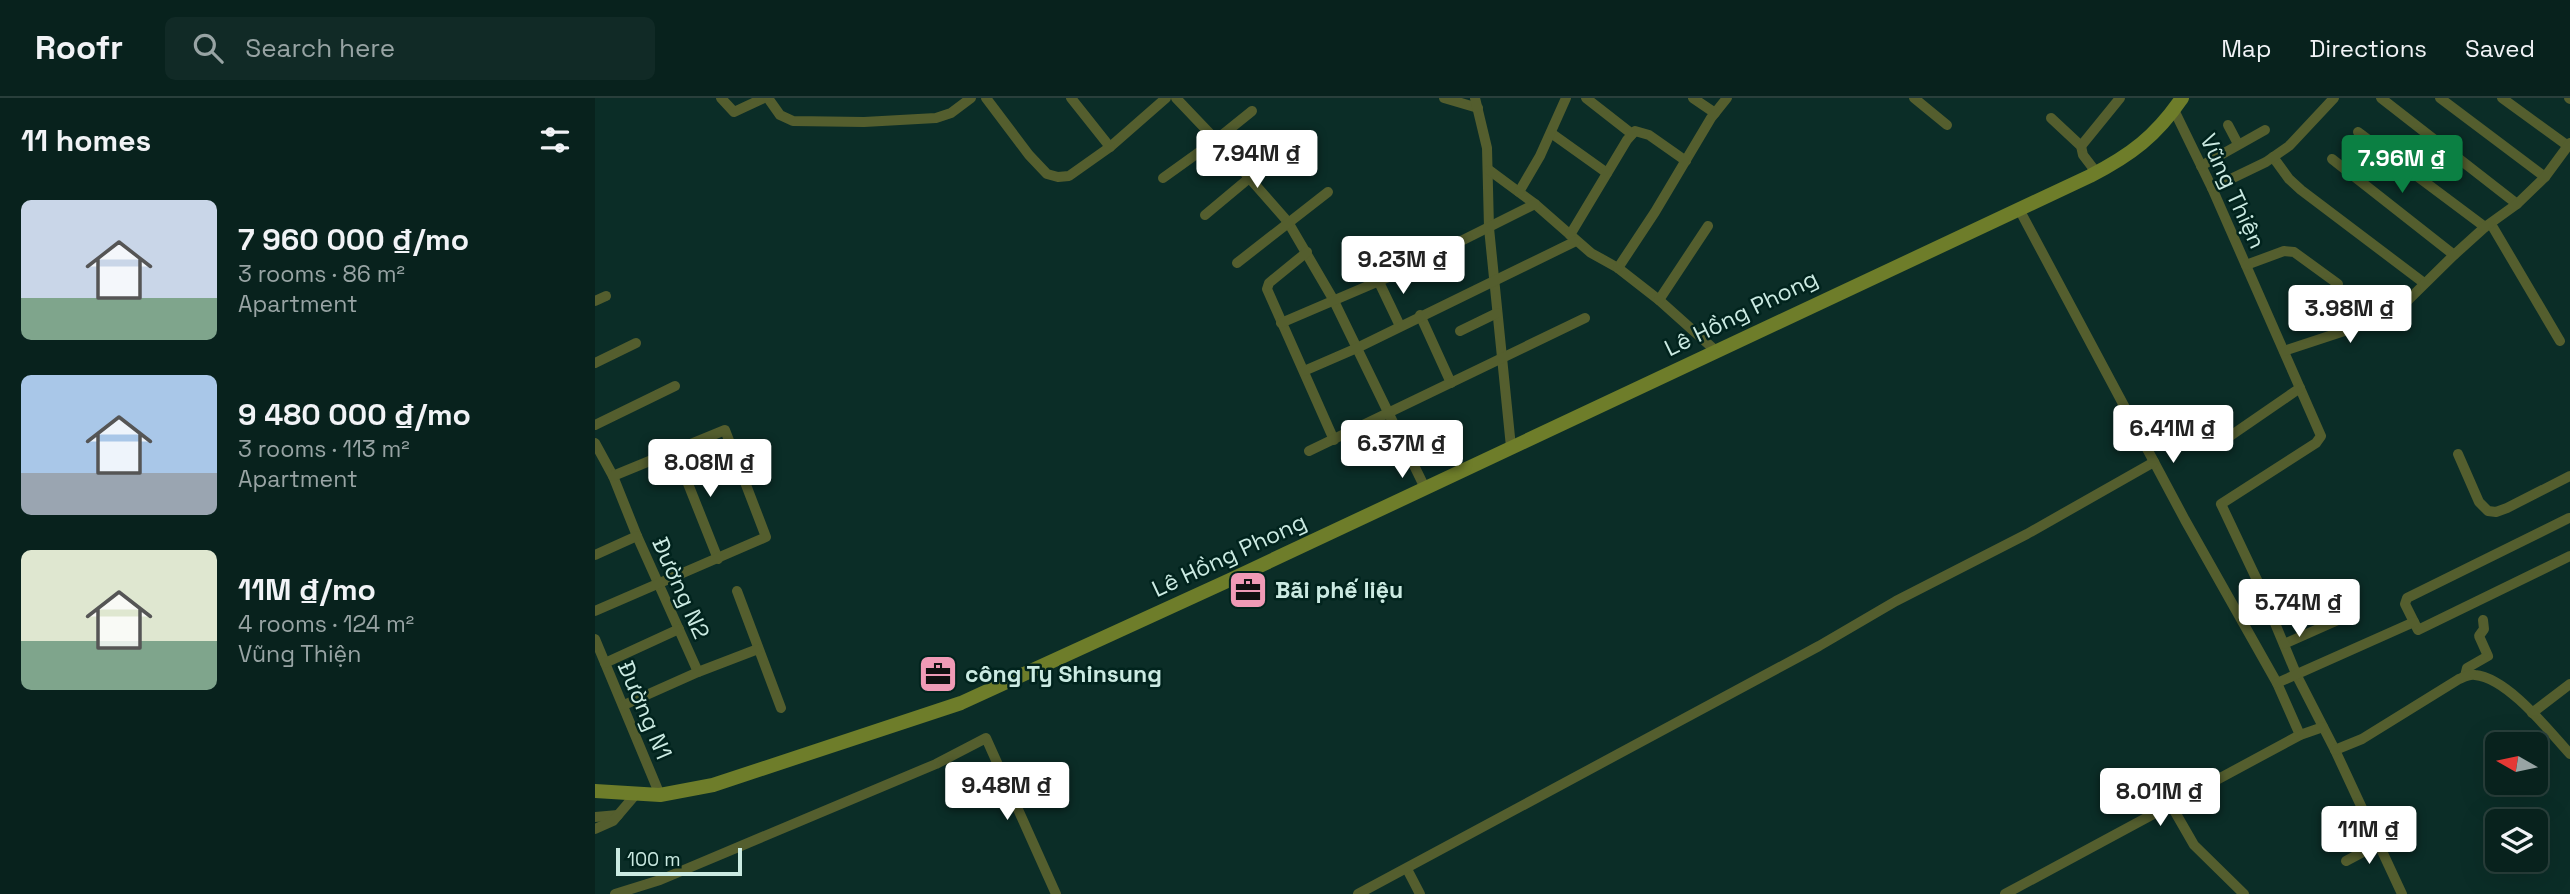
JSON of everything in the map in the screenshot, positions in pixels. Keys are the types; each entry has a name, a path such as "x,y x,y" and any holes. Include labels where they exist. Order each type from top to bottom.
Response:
{"main road":[{"name":"Lê Hồng Phong","path":"595,791 660,796 713,785 961,703 2096,172 2142,145 2178,104"}],"street":[{"path":"721,98 734,112 766,98 780,115 793,121 864,122 936,118 951,113 971,98"},
{"path":"986,98 1029,155 1047,174 1058,177 1069,176 1110,147 1166,98"},
{"path":"1071,98 1110,147"},
{"path":"1175,98 1288,222 1333,299 1425,488"},
{"path":"1444,98 1477,103 1489,170 1489,228 1511,447"},
{"path":"1519,192 1551,133 1566,98"},
{"path":"1586,98 1632,134"},
{"path":"1693,98 1715,113"},
{"path":"1618,268 1727,98"},
{"path":"1914,98 1947,125"},
{"path":"2081,146 2120,98"},
{"path":"2212,188 2273,157 2302,135 2335,98"},
{"path":"2381,98 2517,204"},
{"path":"2440,98 2545,177"},
{"path":"2284,351 2388,318 2409,301 2454,255 2517,204 2545,177 2569,145 2502,98"},
{"name":"Vũng Thiện","path":"2178,104 2201,166 2321,439 2221,503 2297,676 2335,750 2402,894"},
{"path":"1163,178 1252,111"},
{"path":"2051,118 2081,146 2083,155 2096,172"},
{"path":"2228,125 2238,144"},
{"path":"2201,166 2265,130"},
{"path":"1304,370 1357,348 1573,238 1607,173 1632,134 1638,131 1645,133 1686,161"},
{"path":"2358,132 2488,226 2560,341"},
{"path":"1551,133 1607,173"},
{"path":"1205,215 1291,143"},
{"path":"2273,157 2301,190 2424,284"},
{"path":"2332,159 2454,255"},
{"path":"1489,170 1535,204 1573,238 1659,300 1716,351"},
{"path":"1237,262 1328,192"},
{"path":"1281,323 1489,228 1535,204"},
{"path":"2019,209 2154,462 2277,683 2300,735"},
{"path":"1659,300 1708,226"},
{"path":"2246,265 2284,251 2294,252 2338,284"},
{"path":"1307,252 1267,286 1267,292 1333,440"},
{"path":"1378,280 1401,326"},
{"path":"595,302 606,296"},
{"path":"1460,331 1497,313"},
{"path":"1420,315 1451,383"},
{"path":"1309,451 1585,318"},
{"path":"595,363 636,343"},
{"path":"595,425 675,386"},
{"path":"2223,441 2300,388"},
{"path":"595,611 766,537 725,430 613,476"},
{"name":"Đường N2","path":"595,443 613,476 636,536 698,672"},
{"path":"675,451 718,559"},
{"path":"2458,454 2479,502 2488,511 2496,512 2507,508 2570,476"},
{"path":"1358,894 1819,646 1896,601 2027,534 2154,462"},
{"path":"2569,519 2407,598 2405,604 2418,630 2570,556"},
{"path":"595,555 636,536"},
{"path":"737,591 781,708"},
{"path":"2284,644 2338,620"},
{"path":"2465,676 2467,668 2488,656 2479,636 2484,629 2483,620"},
{"path":"2277,683 2414,622"},
{"path":"605,663 679,629"},
{"name":"Đường N1","path":"595,639 660,796"},
{"path":"624,705 758,649"},
{"path":"2335,750 2362,739 2465,676 2477,675 2494,682 2532,713 2570,754"},
{"path":"2532,713 2570,684"},
{"path":"2005,894 2300,735 2323,727"},
{"path":"615,894 660,880 936,764 986,738 1056,894"},
{"path":"595,830 613,821 636,794"},
{"path":"2171,805 2194,845 2244,894"},
{"path":"595,817 618,815"},
{"path":"2346,861 2378,844"},
{"path":"1407,869 1420,894"}],"place":[{"name":"Bãi phế liệu","path":"1248,590"},
{"name":"công Ty Shinsung","path":"938,674"}]}
